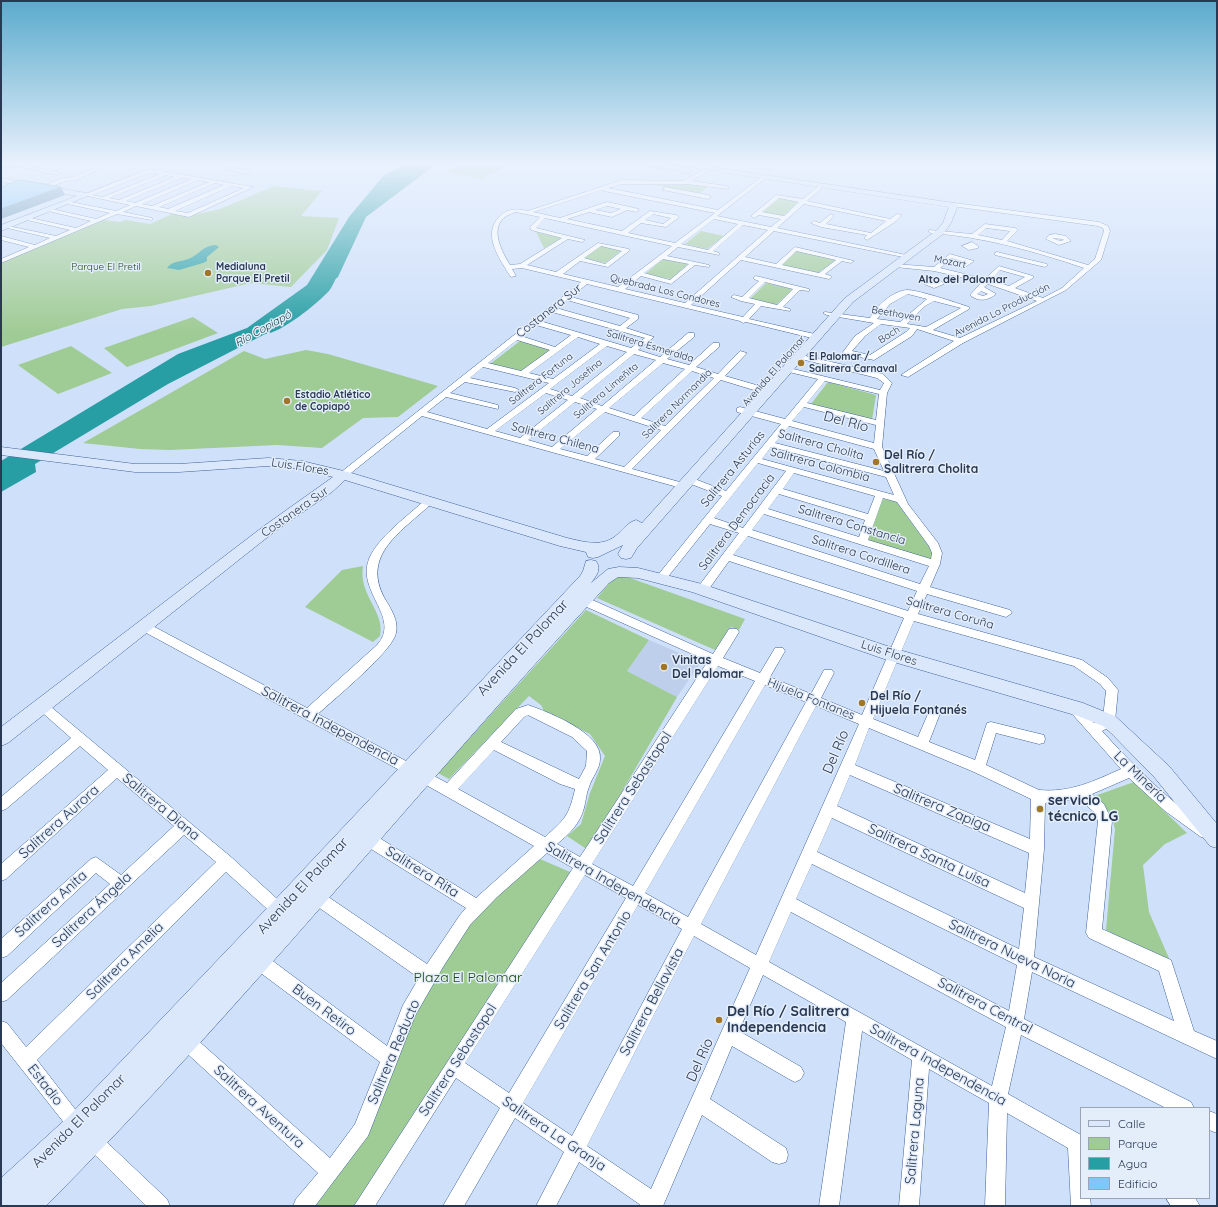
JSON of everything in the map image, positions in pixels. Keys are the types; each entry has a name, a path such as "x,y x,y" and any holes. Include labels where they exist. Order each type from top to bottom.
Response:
{"street":[{"path":"3,227 17,221"},
{"path":"40,221 78,230"},
{"path":"1,262 96,221"},
{"path":"498,221 494,237 496,247 513,276"},
{"path":"538,221 532,227 533,229 582,240"},
{"path":"571,221 717,254"},
{"path":"624,233 639,221"},
{"path":"641,221 672,228"},
{"path":"664,226 670,221"},
{"path":"619,290 707,221"},
{"path":"734,221 773,229 830,248 841,259 851,261"},
{"path":"686,306 781,221"},
{"path":"814,223 821,221"},
{"path":"830,221 873,235"},
{"path":"833,221 879,230"},
{"path":"857,246 892,221"},
{"name":"Avenida El Palomar","path":"832,314 845,294 905,255 935,232 939,221"},
{"name":"Avenida La Producción","path":"905,375 960,341 1043,301 1064,289 1090,268 1101,253 1107,231 1046,221"},
{"path":"709,252 742,223"},
{"path":"972,236 985,226 1015,230 1003,242"},
{"path":"3,227 57,238"},
{"path":"935,232 981,237 1003,242 1055,256 1090,268"},
{"path":"522,266 566,237"},
{"path":"981,237 973,246 981,251"},
{"path":"1,238 36,247"},
{"path":"997,254 1042,265 1065,247 1066,245 1064,243"},
{"path":"557,275 579,259 600,244 627,250 606,266 579,259"},
{"path":"777,266 795,249 857,246 905,255"},
{"path":"1006,256 1019,246"},
{"path":"1,253 14,256"},
{"name":"Avenida El Palomar","path":"627,556 631,545 744,411 760,389 832,314 896,265 905,255"},
{"path":"662,257 707,266"},
{"path":"740,258 829,277"},
{"path":"820,275 841,259"},
{"path":"936,269 944,262"},
{"path":"639,274 671,282 694,263"},
{"name":"Mozart","path":"896,265 936,269 987,280 1043,301"},
{"name":"Quebrada Los Condores","path":"508,267 522,266 743,321 811,336"},
{"path":"981,288 999,268 1031,276 1010,288"},
{"path":"940,282 946,280 953,273"},
{"path":"756,278 807,290"},
{"path":"743,300 764,280"},
{"name":"Costanera Sur","path":"1,738 41,705 269,529 327,489 419,413 585,282"},
{"path":"778,308 798,288"},
{"path":"873,319 875,314 901,293 908,292 967,308 928,330"},
{"path":"734,297 788,310"},
{"path":"551,308 621,329 635,317 565,298"},
{"path":"902,324 923,305 933,299"},
{"path":"743,321 759,304"},
{"name":"Beethoven","path":"832,314 902,324 928,330 960,341"},
{"name":"Bach","path":"881,321 862,333 853,341 847,352 871,358 909,334 915,327"},
{"name":"Salitrera Esmeralda","path":"535,322 760,389"},
{"name":"Salitrera Josefina","path":"522,441 650,337 621,329"},
{"path":"524,374 577,334"},
{"name":"Salitrera Limeñita","path":"554,450 602,408 691,335"},
{"name":"Avenida El Palomar","path":"744,411 800,356 811,336"},
{"path":"516,337 556,350"},
{"name":"Salitrera Fortuna","path":"490,432 606,343"},
{"path":"635,419 716,345"},
{"name":"Salitrera Normandia","path":"626,470 743,353"},
{"path":"800,356 880,376 888,383 883,393 878,447"},
{"path":"481,364 555,382"},
{"path":"788,369 883,393"},
{"name":"Salitrera Asturias","path":"663,575 823,378"},
{"path":"463,379 515,390"},
{"path":"545,390 667,430"},
{"path":"443,394 495,407"},
{"path":"801,404 880,424"},
{"name":"Del Río","path":"654,1204 758,965 847,768 893,655 935,564 938,553 934,545 903,505 878,447 744,411"},
{"name":"Salitrera Chilena","path":"419,413 626,470 729,494"},
{"path":"589,459 616,434"},
{"name":"Salitrera Cholita","path":"769,444 890,475"},
{"name":"Luis Flores","path":"1,451 135,468 179,468 268,462 287,463 317,468 343,475 565,543 585,547 605,548"},
{"name":"Salitrera Colombia","path":"756,460 901,500"},
{"name":"Salitrera Democracia","path":"699,589 728,557 761,510 792,470"},
{"name":"Avenida El Palomar","path":"605,548 622,539 683,483"},
{"path":"777,490 871,518"},
{"path":"862,542 880,494"},
{"path":"308,715 382,648 388,639 391,631 388,618 372,585 371,570 374,559 384,545 429,501"},
{"name":"Salitrera Constancia","path":"761,510 935,564"},
{"name":"Salitrera Cordillera","path":"709,520 923,589 1006,613"},
{"name":"Luis Flores","path":"565,543 582,551 591,562"},
{"path":"605,548 620,549 627,556 628,565 616,572 600,572 591,562 593,553 605,548"},
{"name":"Luis Flores","path":"627,556 663,575 699,589 893,655 1078,709"},
{"name":"Salitrera Coruña","path":"728,557 911,616 1078,663 1104,681 1112,690 1101,725"},
{"name":"Avenida El Palomar","path":"1,1197 85,1133 187,1042 260,962 368,839 417,773 585,580 591,572 591,562"},
{"name":"Avenida El Palomar","path":"26,1206 85,1133 280,911 417,773 604,579 616,572"},
{"name":"Luis Flores","path":"616,572 638,573 699,589"},
{"name":"Hijuela Fontanes","path":"584,601 716,660 979,768 1038,796 1049,797 1081,793 1131,771"},
{"name":"Salitrera Independencia","path":"143,626 417,773 855,1020 1079,1144"},
{"name":"Salitrera Sebastopol","path":"364,1206 733,632"},
{"name":"Salitrera San Antonio","path":"453,1206 636,897 761,679 779,651"},
{"name":"Salitrera Bellavista","path":"546,1206 691,927 828,673"},
{"name":"Salitrera Diana","path":"41,705 226,862 280,911"},
{"name":"La Minería","path":"1078,709 1162,772 1216,838"},
{"name":"Salitrera Reducto","path":"303,1206 331,1172 362,1130 389,1058 409,1011 429,975 461,926 476,906 569,825 577,809 582,786 592,767 594,758 593,749 577,733 528,710 523,711 491,743 448,791"},
{"path":"922,744 935,712"},
{"name":"La Minería","path":"1101,725 1131,771 1189,823 1216,838"},
{"path":"979,768 991,727 1039,739"},
{"path":"1,805 80,738"},
{"path":"491,743 565,780 582,786"},
{"name":"Salitrera Zapiga","path":"847,768 1037,849"},
{"name":"Salitrera Aurora","path":"1,874 117,770"},
{"path":"1081,793 1099,808 1105,821 1094,933 1166,966 1187,1035"},
{"path":"995,1206 998,1099 1015,1023 1026,961 1030,903 1037,849 1038,796"},
{"name":"Salitrera Santa Luisa","path":"828,809 1030,903"},
{"name":"Salitrera Ángela","path":"1,994 184,826"},
{"name":"Salitrera Rita","path":"368,839 476,906"},
{"name":"Salitrera Nueva Noria","path":"808,855 1026,961 1217,1050"},
{"name":"Salitrera Amelia","path":"25,1060 226,862"},
{"name":"Salitrera Anita","path":"1,950 96,864 121,884"},
{"path":"316,897 429,975"},
{"name":"Salitrera Central","path":"786,902 1015,1023 1183,1107"},
{"name":"Buen Retiro","path":"260,962 389,1058"},
{"path":"829,1206 855,1020"},
{"name":"Estadio","path":"1,1029 85,1133 160,1206"},
{"path":"728,1034 795,1073"},
{"name":"Salitrera Aventura","path":"187,1042 331,1172"},
{"name":"Salitrera Laguna","path":"909,1206 921,1056"},
{"name":"Salitrera La Granja","path":"454,1066 575,1148 654,1204"},
{"path":"699,1102 779,1155"},
{"path":"1079,1144 1080,1175"},
{"path":"1178,1199 1190,1206"}],"shaded area":[{"name":"Vinitas Del Palomar","path":"649,640 701,662 677,697 627,671"}],"green space":[{"name":"Parque El Pretil","path":"101,221 134,221 150,224 156,221 338,221 327,250 291,287 251,283 151,306 122,309 1,347 1,263"},
{"path":"701,231 724,236 707,249 685,244"},
{"path":"536,232 563,238 544,248"},
{"path":"602,245 622,250 605,263 584,258"},
{"path":"799,251 836,260 818,273 781,265 795,252"},
{"path":"663,259 688,264 671,279 645,274"},
{"path":"766,283 793,289 776,305 749,300"},
{"path":"193,317 218,333 127,367 104,348"},
{"path":"520,341 551,350 523,371 490,364"},
{"path":"71,346 112,373 58,394 18,365"},
{"name":"Estadio Atlético de Copiapó","path":"306,350 328,354 438,386 398,417 363,418 322,448 277,445 170,450 140,449 83,443 244,351 265,359"},
{"path":"828,382 876,395 872,420 811,404"},
{"path":"882,499 896,501 933,552 930,560 867,541"},
{"path":"363,566 362,576 364,586 379,619 380,636 373,642 305,607 342,570"},
{"path":"623,576 745,619 739,630 731,627 715,650 597,598 612,580"},
{"path":"586,610 649,640 627,671 677,697 588,850 567,836 581,824 590,793 605,756 590,734 544,711 541,705 529,696 449,779 438,773"},
{"path":"1134,782 1187,833 1165,844 1143,865 1149,912 1171,963 1106,930 1115,829 1111,814 1092,797"},
{"name":"Plaza El Palomar","path":"533,856 577,875 358,1206 312,1206 335,1178 416,1006 468,923"}],"water":[{"path":"346,221 364,221 338,277 269,332 168,384 35,464 36,472 1,492 1,461 178,354 247,328 307,285"},
{"path":"216,245 219,247 207,257 207,261 203,263 179,270 167,268 174,263 192,257 207,247"}],"waterway":[{"name":"Río Copiapó","path":"264,331 289,318 319,295 327,286 336,266"}],"place":[{"name":"Medialuna Parque El Pretil","path":"208,273"},
{"name":"El Palomar / Salitrera Carnaval","path":"801,363"},
{"name":"Estadio Atlético de Copiapó","path":"287,401"},
{"name":"Del Río / Salitrera Cholita","path":"876,462"},
{"name":"Vinitas Del Palomar","path":"664,667"},
{"name":"Del Río / Hijuela Fontanés","path":"862,703"},
{"name":"servicio técnico LG","path":"1040,809"},
{"name":"Del Río / Salitrera Independencia","path":"719,1020"}],"district":[{"name":"Alto del Palomar","path":"963,280"}]}
